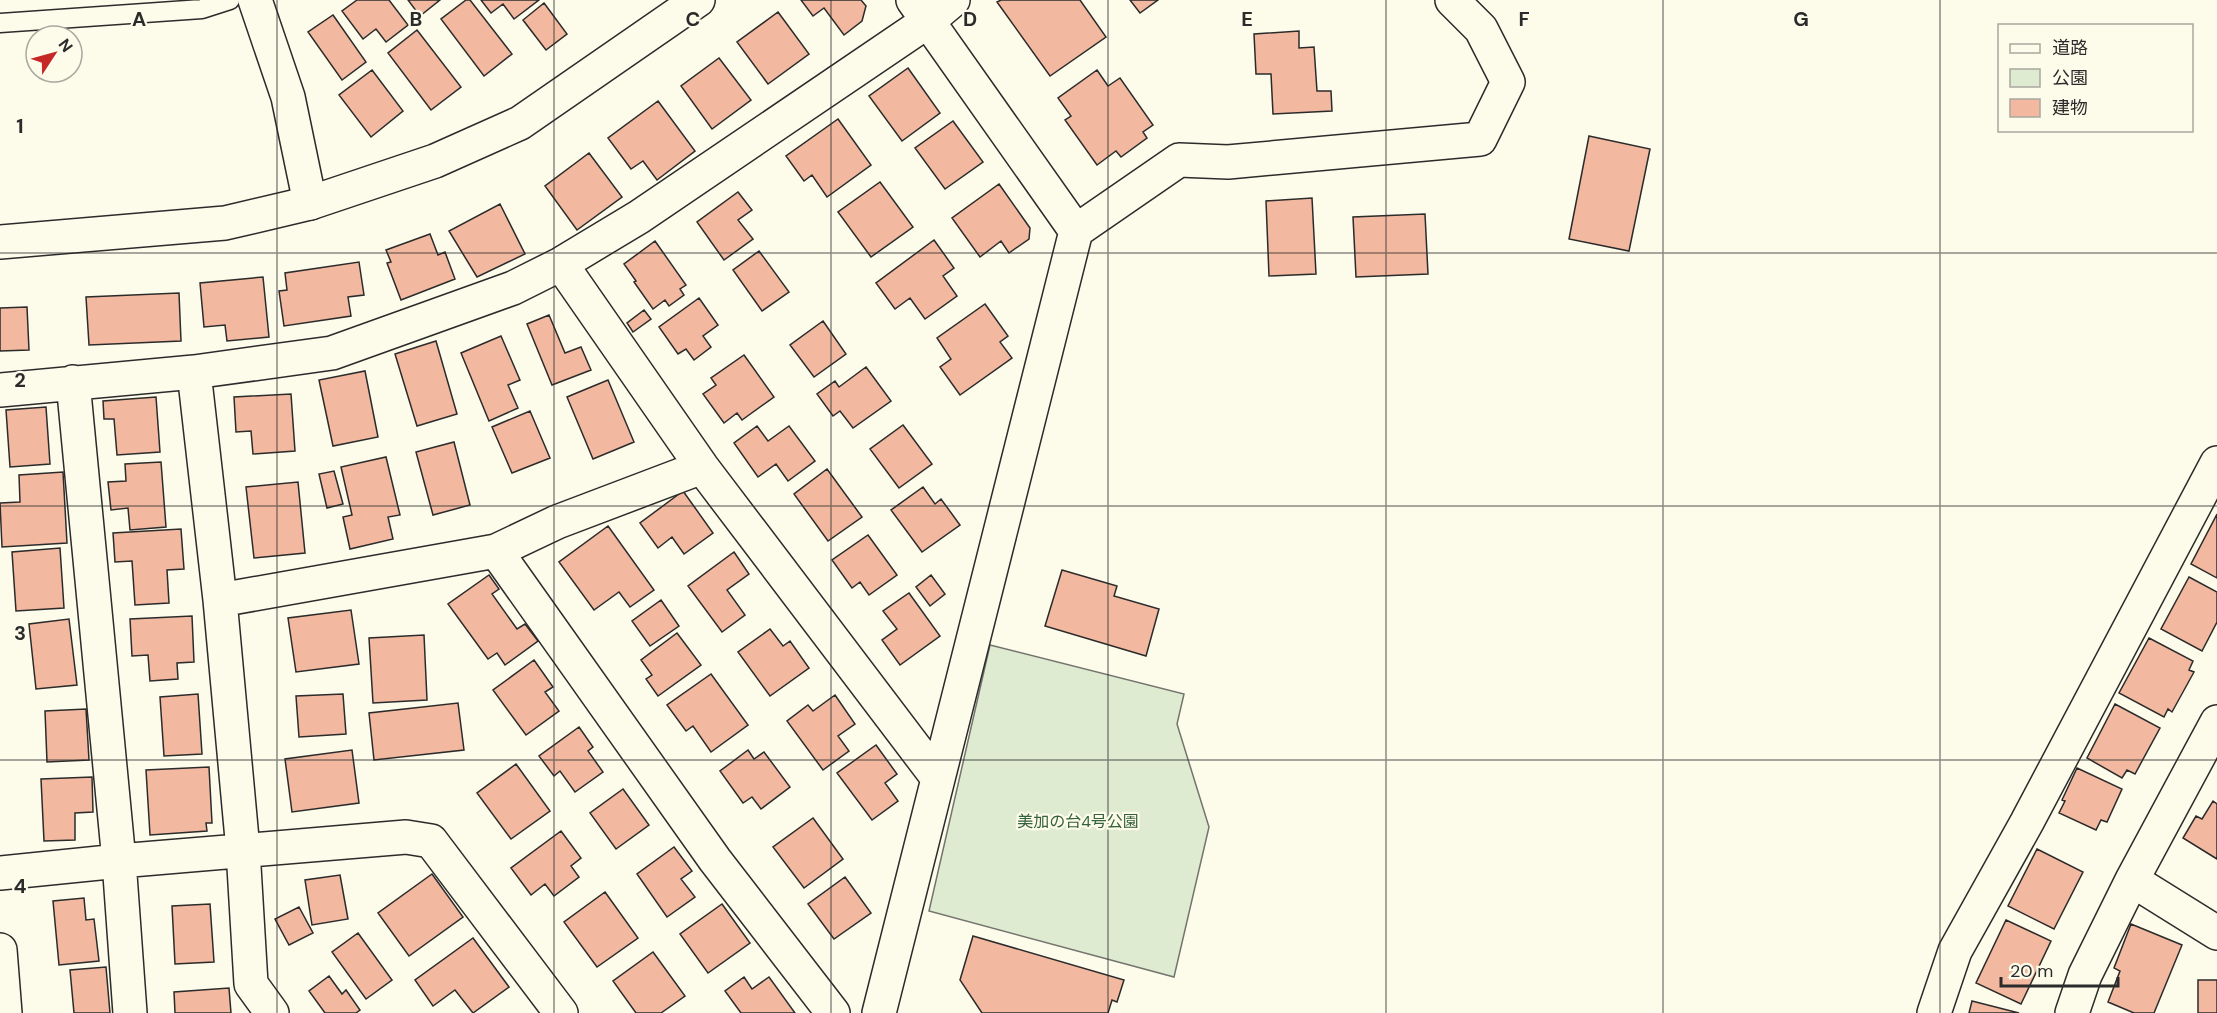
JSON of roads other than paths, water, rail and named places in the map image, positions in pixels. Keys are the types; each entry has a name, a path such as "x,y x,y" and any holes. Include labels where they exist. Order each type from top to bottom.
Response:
{"street":[{"path":"255,0 288,97 310,203"},
{"path":"0,242 225,222 310,203 435,160 520,123 698,0"},
{"path":"0,390 194,372 332,353 513,288 561,264 639,218 921,10 953,0"},
{"path":"879,1013 1076,231 1179,160 1228,162 1480,140 1508,82 1481,29 1452,0"},
{"path":"921,10 1076,231"},
{"path":"561,264 702,467 937,777"},
{"path":"194,372 220,600 243,850 251,984 272,1013"},
{"path":"73,382 119,861 130,1013"},
{"path":"1934,1013 1955,951 2027,822 2217,463"},
{"path":"220,600 496,551 557,522 702,467"},
{"path":"496,551 715,860 833,1013"},
{"path":"2072,1013 2085,975 2132,880 2217,722"},
{"path":"0,873 406,837 431,841 561,1013"},
{"path":"2132,880 2217,933"},
{"path":"0,950 5,1013"}],"lane":[{"path":"0,23 202,9 230,0"}],"park label":[{"name":"美加の台4号公園","path":"1078,821"}]}
